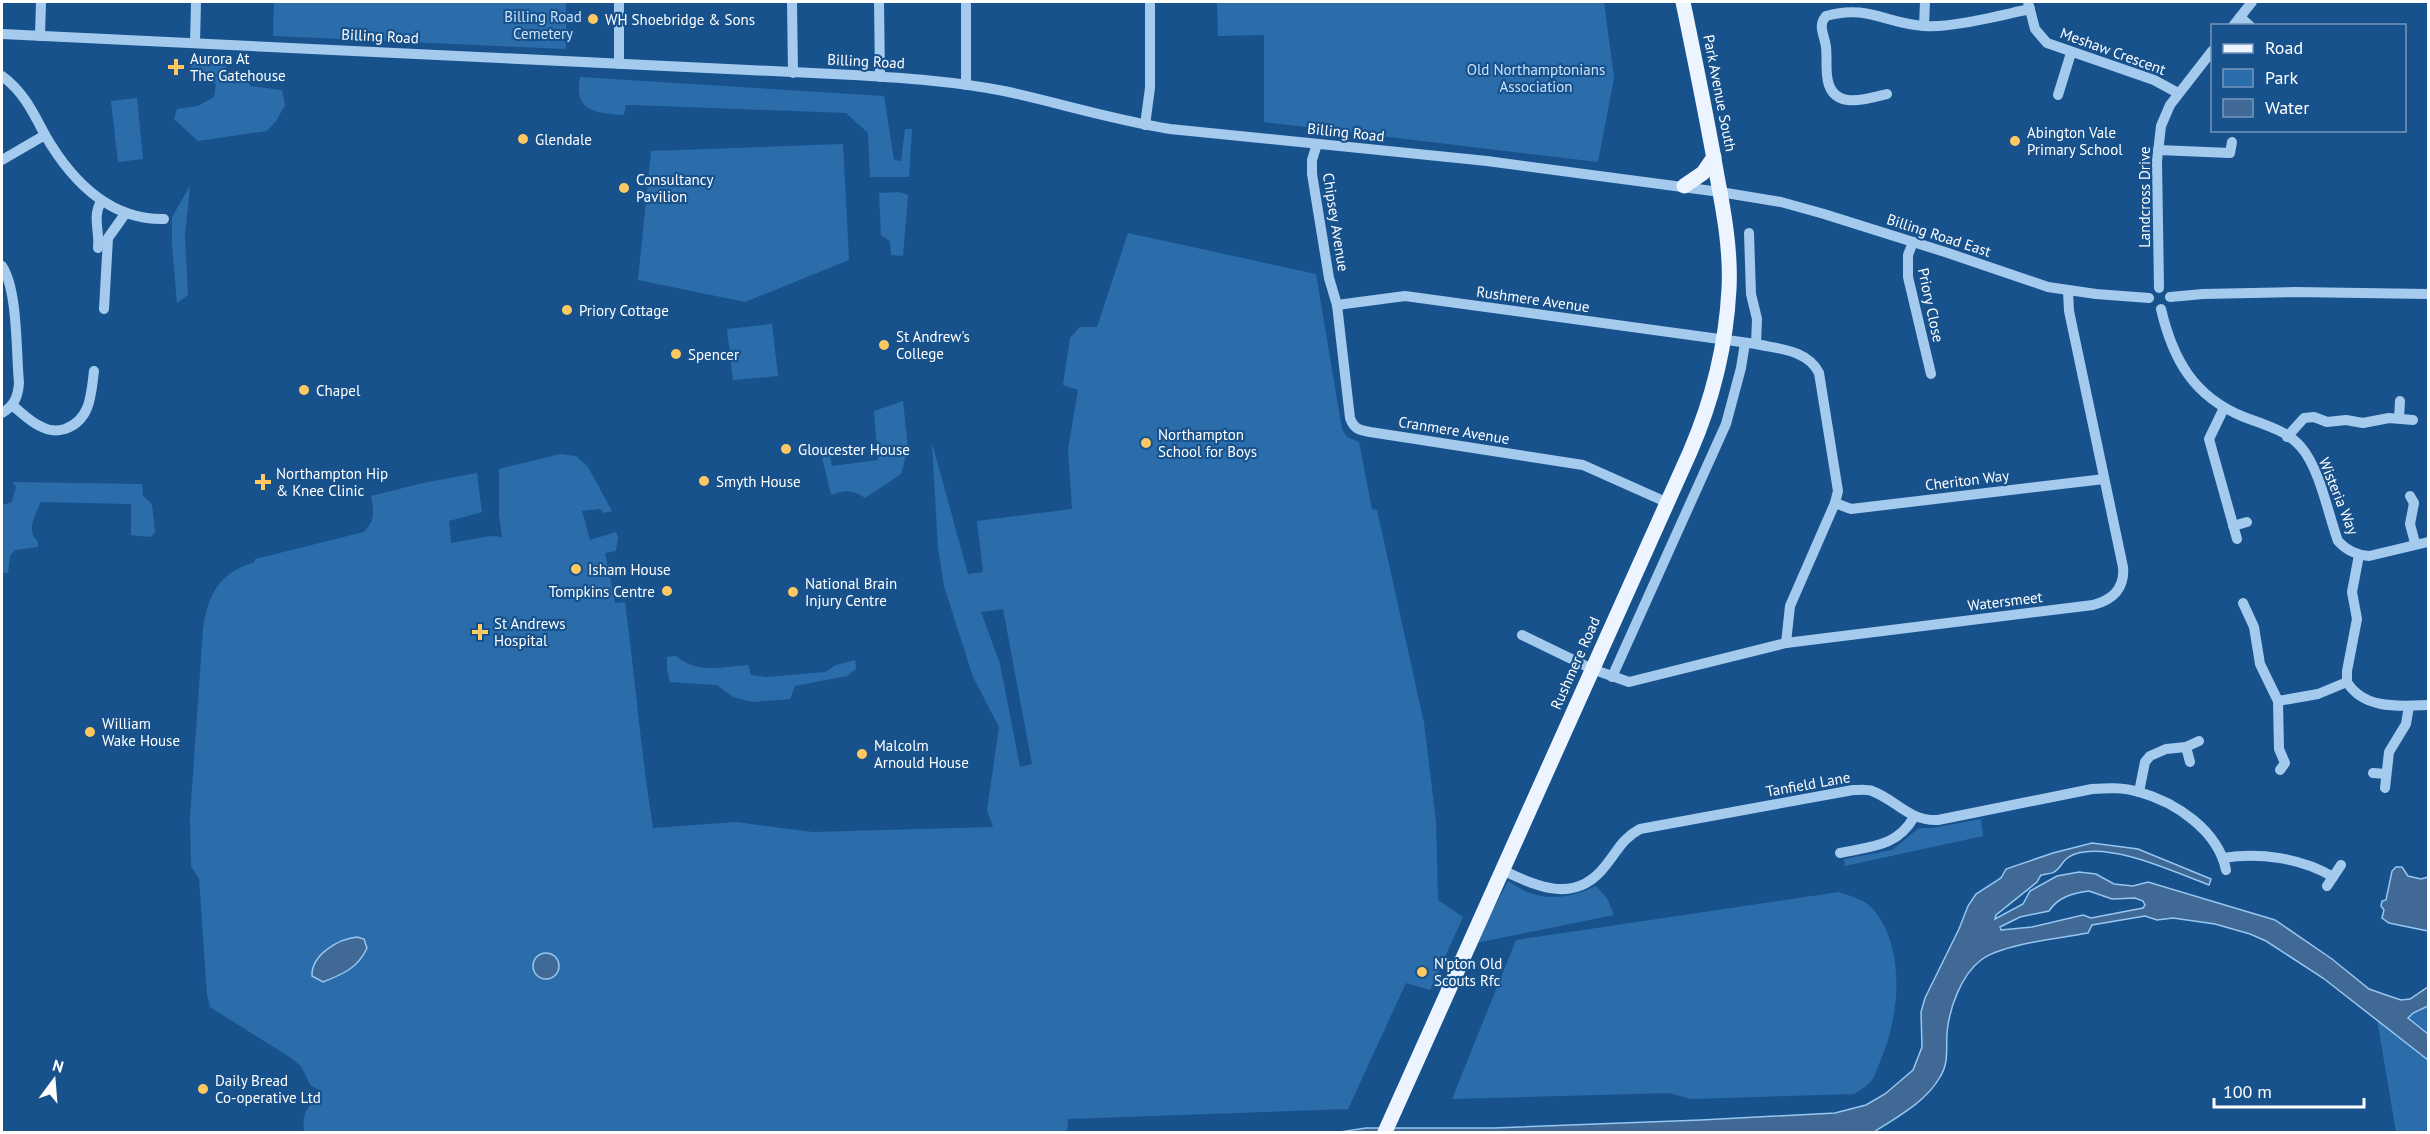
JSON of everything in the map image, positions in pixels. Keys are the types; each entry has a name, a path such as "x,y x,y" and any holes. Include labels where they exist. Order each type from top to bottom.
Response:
{"main road":[{"name":"Park Avenue South","path":"1683,2 1720,192"},
{"path":"1684,186 1703,173 1714,157"},
{"name":"Rushmere Road","path":"1387,1129 1704,419 1720,368 1724,340 1729,267 1720,192"}],"street":[{"path":"40,36 41,2"},
{"path":"195,43 196,2"},
{"path":"619,2 619,64"},
{"path":"792,2 793,73"},
{"path":"879,2 880,77"},
{"path":"966,2 966,85"},
{"path":"1145,125 1150,87 1150,2"},
{"path":"1924,26 1925,2"},
{"path":"2236,21 2252,2"},
{"path":"1887,93 1858,102 1847,100 1833,92 1827,77 1822,21 1826,16 1836,13 1860,12 1924,26 1940,26 2029,5"},
{"name":"Meshaw Crescent","path":"2029,5 2036,29 2043,40 2054,47 2154,80 2178,93"},
{"name":"Billing Road","path":"2,34 880,77 966,85 1145,125 1487,161 1720,192"},
{"name":"Landcross Drive","path":"2159,288 2158,150 2165,114 2178,93 2211,52"},
{"path":"2058,94 2071,53"},
{"path":"2,76 21,93 67,169 101,202 138,218 164,219"},
{"path":"2,160 45,135"},
{"name":"Chipsey Avenue","path":"1317,144 1312,174 1329,278 1337,305"},
{"path":"2158,150 2230,153"},
{"name":"Billing Road East","path":"1720,192 1781,202 1912,242 2029,282 2068,291 2149,298"},
{"path":"98,248 100,235 96,214 101,202"},
{"path":"104,309 108,238 125,214"},
{"path":"1612,677 1726,424 1742,368 1758,329 1752,301 1749,233"},
{"name":"Priory Close","path":"1912,242 1907,266 1908,277 1931,374"},
{"path":"2,266 10,284 19,383 12,405 2,413"},
{"path":"2159,288 2164,289 2170,297 2166,307 2161,309 2155,308 2149,298 2154,290 2159,288"},
{"name":"Watersmeet","path":"1522,635 1592,669 1629,682 1786,643 2103,603 2113,597 2124,578 2069,312 2068,291"},
{"path":"2170,297 2272,292 2428,294"},
{"name":"Rushmere Avenue","path":"1337,305 1405,296 1751,344 1806,357 1814,363 1819,373 1837,482 1838,491 1835,503"},
{"name":"Cranmere Avenue","path":"1337,305 1350,418 1359,430 1583,465 1666,502"},
{"name":"Wisteria Way","path":"2161,309 2173,345 2187,374 2206,396 2224,408 2287,436 2301,446 2314,469 2338,541 2359,555 2384,553 2415,543 2428,542"},
{"path":"2,320 14,319"},
{"path":"12,405 43,428 59,430 67,428 82,419 86,412 94,371"},
{"path":"2399,418 2400,401"},
{"path":"2224,408 2209,439 2237,539"},
{"path":"2287,436 2304,418 2314,417 2327,422 2346,420 2363,423 2399,418 2413,420"},
{"name":"Cheriton Way","path":"1835,503 1851,509 2104,479"},
{"path":"2410,496 2414,503 2410,524 2415,543"},
{"path":"1786,643 1790,606 1835,503"},
{"path":"2233,526 2247,522"},
{"path":"2359,555 2352,592 2357,619 2347,682 2366,700 2409,706 2428,705"},
{"path":"2243,603 2254,627 2260,664 2278,701 2279,749 2285,763 2280,770"},
{"path":"2278,701 2318,694 2347,682"},
{"path":"2385,788 2389,752 2406,724 2409,706"},
{"path":"2139,792 2145,762 2150,756 2166,749 2186,747 2199,741"},
{"path":"2186,747 2190,762"},
{"path":"2373,773 2386,774"},
{"name":"Tanfield Lane","path":"1502,870 1545,889 1578,886 1595,877 1628,835 1641,829 1853,790 1871,791 1914,817 1925,821 2092,789 2113,788 2139,792 2182,811 2201,827 2223,858 2226,870"},
{"path":"1840,853 1858,844 1898,838 1906,831 1914,817"},
{"path":"2223,858 2254,855 2316,866 2330,881 2341,865"}],"green space":[{"name":"Billing Road Cemetery","path":"274,2 566,2 566,49 273,36"},
{"name":"Old Northamptonians Association","path":"1217,2 1604,2 1614,78 1598,162 1264,122 1264,35 1218,36"},
{"path":"212,60 213,66 226,66 226,73 247,75 250,86 282,90 285,105 267,131 198,141 174,119 177,109 198,106 214,97 216,84 191,76 191,61"},
{"path":"580,77 884,96 894,160 901,161 905,129 912,129 909,177 870,177 868,133 846,113 626,105 624,115 605,113 584,104 580,97"},
{"path":"137,98 143,159 118,162 111,101"},
{"path":"843,144 849,260 745,302 638,280 651,151"},
{"path":"190,186 185,235 188,295 177,303 172,217"},
{"path":"899,192 908,195 903,256 891,255 890,241 881,235 879,193"},
{"path":"1128,233 1316,274 1342,429 1347,437 1359,442 1372,509 1377,510 1424,723 1436,821 1438,900 1463,917 1430,990 1406,983 1348,1109 1068,1119 1067,1132 304,1132 306,1112 320,1098 318,1089 311,1086 301,1066 288,1056 210,1007 207,994 199,879 191,866 190,818 203,629 208,605 217,586 232,572 255,562 255,559 364,532 373,516 371,496 477,473 482,512 449,521 451,543 491,536 502,537 499,515 499,469 560,454 576,456 588,467 612,511 604,513 600,509 582,511 590,540 616,532 618,537 616,551 605,553 615,603 625,602 653,828 736,822 813,832 993,827 987,810 999,727 973,677 944,586 938,548 932,443 968,574 983,572 977,521 1072,509 1068,449 1078,390 1063,385 1070,338 1080,327 1097,327","holes":["1003,609 1032,764 1020,767 1000,664 981,612"]},
{"path":"772,324 778,376 733,380 727,329"},
{"path":"903,401 908,448 901,474 865,498 848,491 831,495 820,448 828,448 832,466 878,460 874,411"},
{"path":"12,482 142,484 143,496 152,504 155,532 151,537 131,535 131,504 41,502 32,528 32,533 38,541 38,547 15,550 10,556 8,573 2,573 2,505 12,502 16,487"},
{"path":"676,656 684,662 701,667 748,665 751,675 767,677 825,672 836,665 855,660 856,669 847,676 795,686 790,699 753,702 733,697 717,685 670,682 667,657"},
{"path":"1981,819 1983,836 1845,866 1844,859 1892,850 1919,828 1933,828"},
{"path":"1508,881 1527,892 1546,897 1572,895 1596,886 1607,898 1614,915 1476,943"},
{"path":"1839,892 1857,898 1872,908 1883,924 1895,961 1895,1002 1887,1041 1872,1080 1854,1094 1691,1099 1669,1093 1452,1099 1516,940"},
{"path":"2428,1006 2428,1034 2407,1018"},
{"path":"2385,1011 2428,1046 2428,1132 2396,1132 2377,1019"}],"water":[{"path":"2092,843 2138,849 2211,879 2209,885 2142,860 2124,855 2090,851 2075,854 2067,858 2054,872 2041,875 2037,882 1996,915 1995,919 2023,904 2030,891 2057,876 2079,872 2096,874 2114,884 2133,886 2148,882 2275,920 2332,959 2369,989 2401,1000 2410,999 2428,987 2428,1006 2408,1018 2428,1034 2428,1060 2323,978 2266,941 2215,924 2173,918 2157,920 2145,916 2092,925 2088,933 2017,946 1991,954 1981,960 1962,983 1953,1003 1947,1033 1946,1061 1940,1077 1919,1101 1874,1132 1340,1132 1366,1128 1494,1128 1701,1120 1835,1113 1866,1105 1885,1094 1913,1070 1922,1047 1921,1012 1925,998 1968,906 1976,894 2001,878 2006,869","holes":["2089,891 2112,899 2135,898 2143,901 2145,905 2143,908 2091,918 2083,915 2032,927 2001,930 2000,927 2020,917 2049,911 2061,899 2077,893"]},
{"path":"2396,867 2402,867 2408,876 2421,879 2428,877 2428,931 2389,923 2382,918 2384,910 2381,906 2382,901 2386,900 2392,871"},
{"path":"357,937 364,939 367,948 359,961 343,973 323,982 312,976 316,961 327,949 342,941"},
{"path":"546,953 555,957 559,966 555,975 546,979 537,975 533,966 537,957"}],"place":[{"name":"WH Shoebridge & Sons","path":"593,19"},
{"name":"Aurora At The Gatehouse","path":"176,67"},
{"name":"Glendale","path":"523,139"},
{"name":"Abington Vale Primary School","path":"2015,141"},
{"name":"Consultancy Pavilion","path":"624,188"},
{"name":"Priory Cottage","path":"567,310"},
{"name":"St Andrew's College","path":"884,345"},
{"name":"Spencer","path":"676,354"},
{"name":"Chapel","path":"304,390"},
{"name":"Northampton School for Boys","path":"1146,443"},
{"name":"Gloucester House","path":"786,449"},
{"name":"Smyth House","path":"704,481"},
{"name":"Northampton Hip & Knee Clinic","path":"263,482"},
{"name":"Isham House","path":"576,569"},
{"name":"Tompkins Centre","path":"667,591"},
{"name":"National Brain Injury Centre","path":"793,592"},
{"name":"St Andrews Hospital","path":"480,632"},
{"name":"William Wake House","path":"90,732"},
{"name":"Malcolm Arnould House","path":"862,754"},
{"name":"N'pton Old Scouts Rfc","path":"1422,972"},
{"name":"Daily Bread Co-operative Ltd","path":"203,1089"}]}
